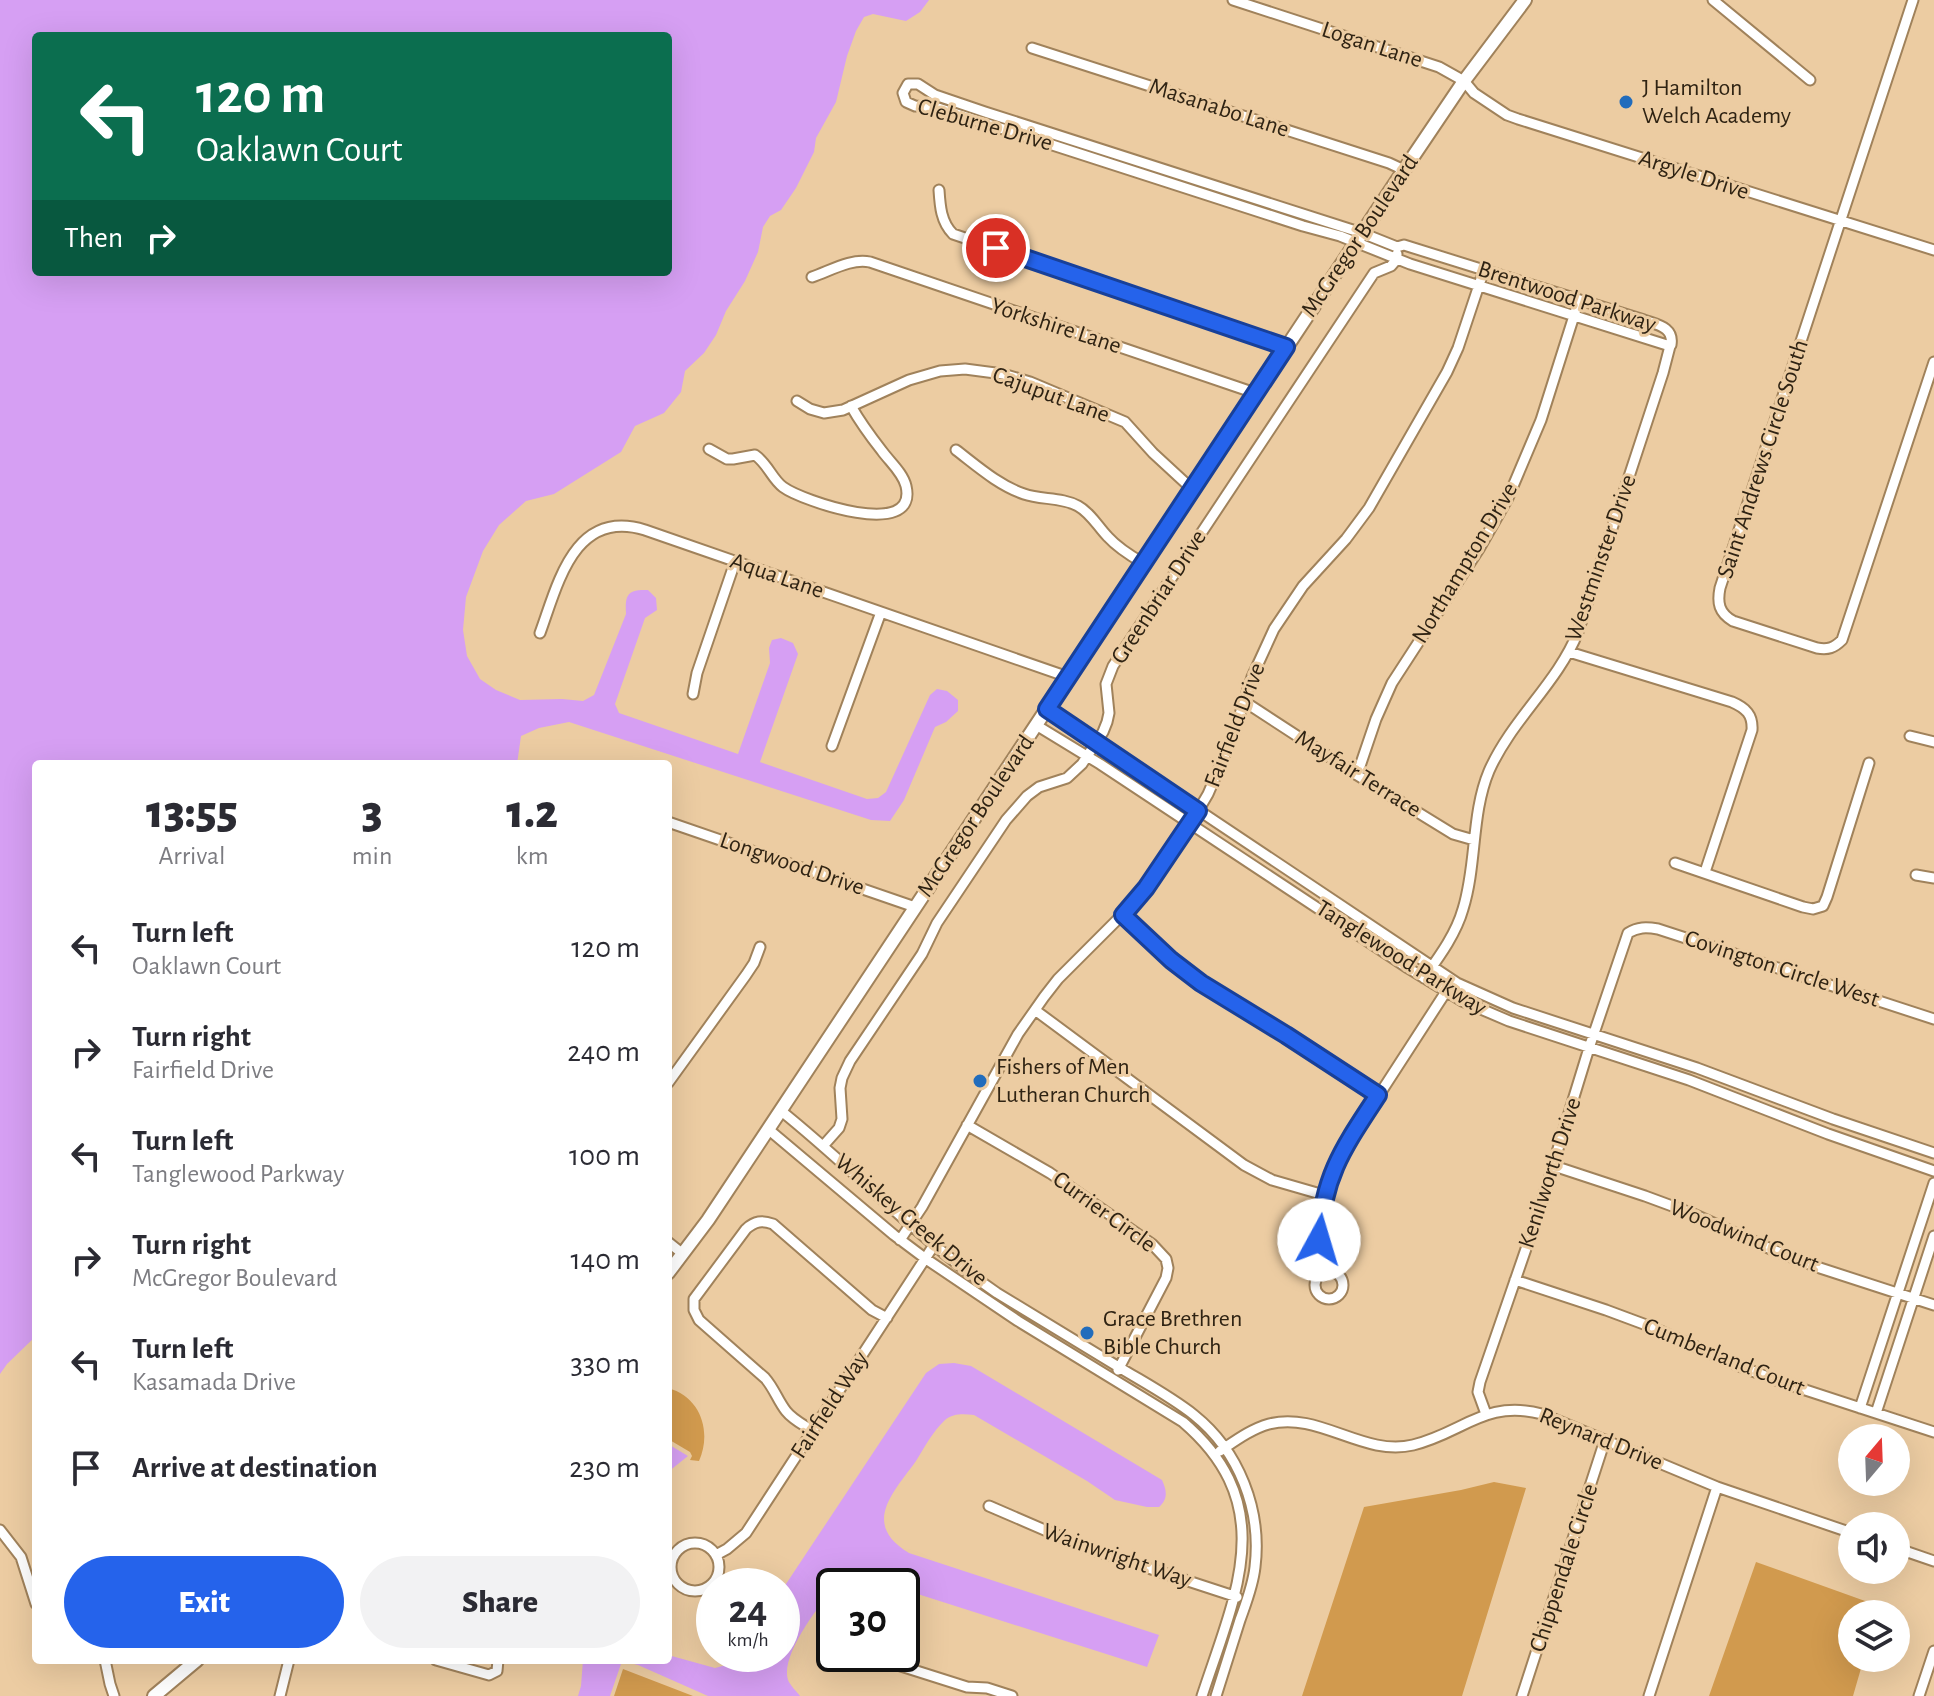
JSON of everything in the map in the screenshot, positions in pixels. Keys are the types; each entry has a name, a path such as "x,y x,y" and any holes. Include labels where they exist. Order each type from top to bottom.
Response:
{"main road":[{"name":"McGregor Boulevard","path":"672,1268 768,1129 1404,170 1464,81 1525,0"},
{"path":"154,1696 192,1664"}],"street":[{"name":"Logan Lane","path":"1233,0 1264,5 1439,67 1464,81"},
{"path":"1713,0 1810,80"},
{"path":"1841,221 1913,0"},
{"name":"Masanabo Lane","path":"1032,48 1404,170"},
{"name":"Argyle Drive","path":"1464,81 1474,93 1518,119 1934,250"},
{"name":"Cleburne Drive","path":"908,84 918,84 935,95 1359,238 1122,168 935,107 915,106 906,102 903,93 908,84"},
{"path":"1122,168 1125,157"},
{"path":"939,190 943,218 953,234 1286,347"},
{"name":"Saint Andrews Circle South","path":"1841,221 1720,588 1719,607 1724,616 1826,650 1842,640 1934,362"},
{"name":"Brentwood Parkway","path":"1359,238 1397,247 1404,245 1666,328 1672,338 1670,346 1397,259 1359,238"},
{"path":"1397,247 1397,259"},
{"name":"Greenbriar Drive","path":"823,1146 839,1128 842,1119 840,1088 850,1061 922,954 937,923 1006,820 1027,796 1039,787 1067,778 1082,764 1107,722 1106,684 1113,666 1374,273 1391,266 1397,259"},
{"name":"Yorkshire Lane","path":"812,277 850,262 870,262 1255,393"},
{"name":"Fairfield Drive","path":"900,1240 1018,1034 1058,979 1146,888 1198,811 1223,760 1252,677 1274,629 1303,586 1358,523 1447,372 1484,270"},
{"name":"Northampton Drive","path":"1357,775 1392,683 1479,549 1508,498 1541,420 1579,300"},
{"name":"Westminster Drive","path":"1424,978 1463,911 1485,781 1510,733 1552,680 1578,632 1670,346"},
{"name":"Cajuput Lane","path":"797,401 824,413 843,410 909,380 940,371 965,369 1003,374 1030,382 1125,422 1192,489"},
{"path":"709,449 727,459 755,455 784,488 847,511 862,514 896,511 904,504 906,484 860,423 851,406"},
{"path":"956,450 995,480 1021,493 1080,507 1109,539 1143,563"},
{"name":"Aqua Lane","path":"540,633 572,553 604,529 624,526 635,527 1068,677"},
{"path":"693,694 697,673 735,562"},
{"path":"832,746 881,612"},
{"path":"1569,652 1732,702 1748,711 1753,721 1752,730 1705,872"},
{"name":"Mayfair Terrace","path":"1245,702 1453,834 1474,840"},
{"name":"Tanglewood Parkway","path":"1047,709 1432,967 1485,997 1934,1153"},
{"name":"Tanglewood Parkway","path":"1036,725 1424,978 1479,1009 1708,1087 1822,1132 1934,1171"},
{"path":"1910,736 1934,742"},
{"path":"1675,863 1813,909 1823,906 1869,763"},
{"name":"Longwood Drive","path":"672,823 915,907"},
{"path":"1916,875 1934,878"},
{"path":"1123,915 1201,983 1378,1095"},
{"name":"Covington Circle West","path":"1629,932 1637,928 1658,929 1934,1019"},
{"name":"Kenilworth Drive","path":"1486,1414 1478,1392 1480,1382 1629,932"},
{"path":"672,1077 754,963 760,947"},
{"path":"1325,1272 1319,1240 1324,1195 1337,1160 1453,980"},
{"path":"1035,1010 1244,1165 1291,1187 1324,1195"},
{"path":"1708,1087 1712,1074"},
{"name":"Whiskey Creek Drive","path":"780,1110 971,1275 1192,1413 1225,1448 1248,1492 1256,1547 1255,1570 1247,1600 1216,1696"},
{"path":"1822,1132 1828,1117"},
{"name":"Currier Circle","path":"967,1125 1078,1191 1152,1244 1166,1259 1166,1278 1113,1379"},
{"name":"Whiskey Creek Drive","path":"768,1129 900,1240 1008,1314 1183,1422 1214,1455 1237,1502 1243,1552 1235,1597 1202,1696"},
{"name":"Woodwind Court","path":"1554,1166 1691,1213 1773,1250 1934,1305"},
{"path":"1860,1408 1934,1183"},
{"path":"813,1431 792,1417 765,1378 699,1320 694,1310 694,1299 746,1229 753,1222 764,1221 773,1224 872,1310 887,1318"},
{"path":"1876,1413 1934,1236"},
{"path":"672,1245 683,1254"},
{"name":"Fairfield Way","path":"716,1555 746,1533 934,1245"},
{"name":"Cumberland Court","path":"1515,1280 1649,1326 1739,1366 1934,1432"},
{"name":"Reynard Drive","path":"1214,1455 1267,1424 1290,1422 1315,1426 1376,1445 1400,1447 1427,1440 1486,1414 1506,1409 1530,1411 1717,1487 1838,1528"},
{"name":"Chippendale Circle","path":"1522,1696 1605,1440"},
{"path":"1649,1696 1717,1487"},
{"name":"Wainwright Way","path":"989,1506 1084,1547 1247,1600"},
{"path":"0,1530 21,1557 32,1591"},
{"path":"672,1559 679,1548 698,1542 716,1555 720,1570 708,1587 698,1591 688,1590 672,1576"},
{"path":"1910,1553 1934,1561"},
{"path":"1919,1696 1934,1651"},
{"path":"106,1664 114,1696"},
{"path":"280,1696 288,1664"},
{"path":"450,1664 489,1675 497,1671 498,1664"},
{"path":"920,1672 967,1687 987,1688 1012,1696"}],"shaded area":[{"path":"0,0 929,0 920,12 906,21 873,14 864,17 847,56 836,102 816,138 814,152 796,188 781,210 770,216 763,227 758,252 745,281 704,353 685,371 681,392 664,413 635,426 621,452 554,494 526,501 499,525 483,551 466,597 463,630 467,656 480,679 496,690 520,700 583,701 594,695 626,614 629,594 648,590 656,598 657,610 645,618 615,704 619,713 738,754 770,663 772,640 781,638 793,643 798,654 760,762 867,799 878,798 886,792 930,695 937,689 947,691 958,700 958,711 935,727 904,800 890,821 871,820 569,722 539,728 521,736 518,760 32,760 32,1340 0,1374"},
{"path":"939,1364 971,1366 1162,1480 1165,1498 1159,1507 1115,1500 974,1415 959,1414 948,1418 937,1429 891,1497 884,1520 895,1542 909,1553 1159,1635 1147,1667 920,1595 920,1568 816,1568 816,1611 800,1637 800,1568 797,1568 926,1373"},
{"path":"672,1390 689,1399 701,1417 704,1439 699,1461 690,1460 690,1452 672,1441"},
{"path":"672,1446 688,1456 672,1469"},
{"path":"1494,1482 1526,1488 1462,1696 1302,1696 1364,1507"},
{"path":"1756,1562 1862,1600 1838,1600 1838,1672 1860,1672 1853,1696 1709,1696"},
{"path":"672,1656 696,1663 696,1672 787,1672 788,1680 800,1696 708,1696 634,1664 672,1664"},
{"path":"583,1664 621,1664 610,1696 578,1696"},
{"path":"623,1669 693,1696 614,1696"}],"place":[{"name":"J Hamilton Welch Academy","path":"1626,102"},
{"name":"Fishers of Men Lutheran Church","path":"980,1081"},
{"name":"Grace Brethren Bible Church","path":"1087,1333"}],"route":[{"path":"996,248 1286,347 1047,709 1198,811 1146,888 1123,915 1201,983 1378,1095 1348,1141 1329,1179 1320,1216 1319,1240"}]}
